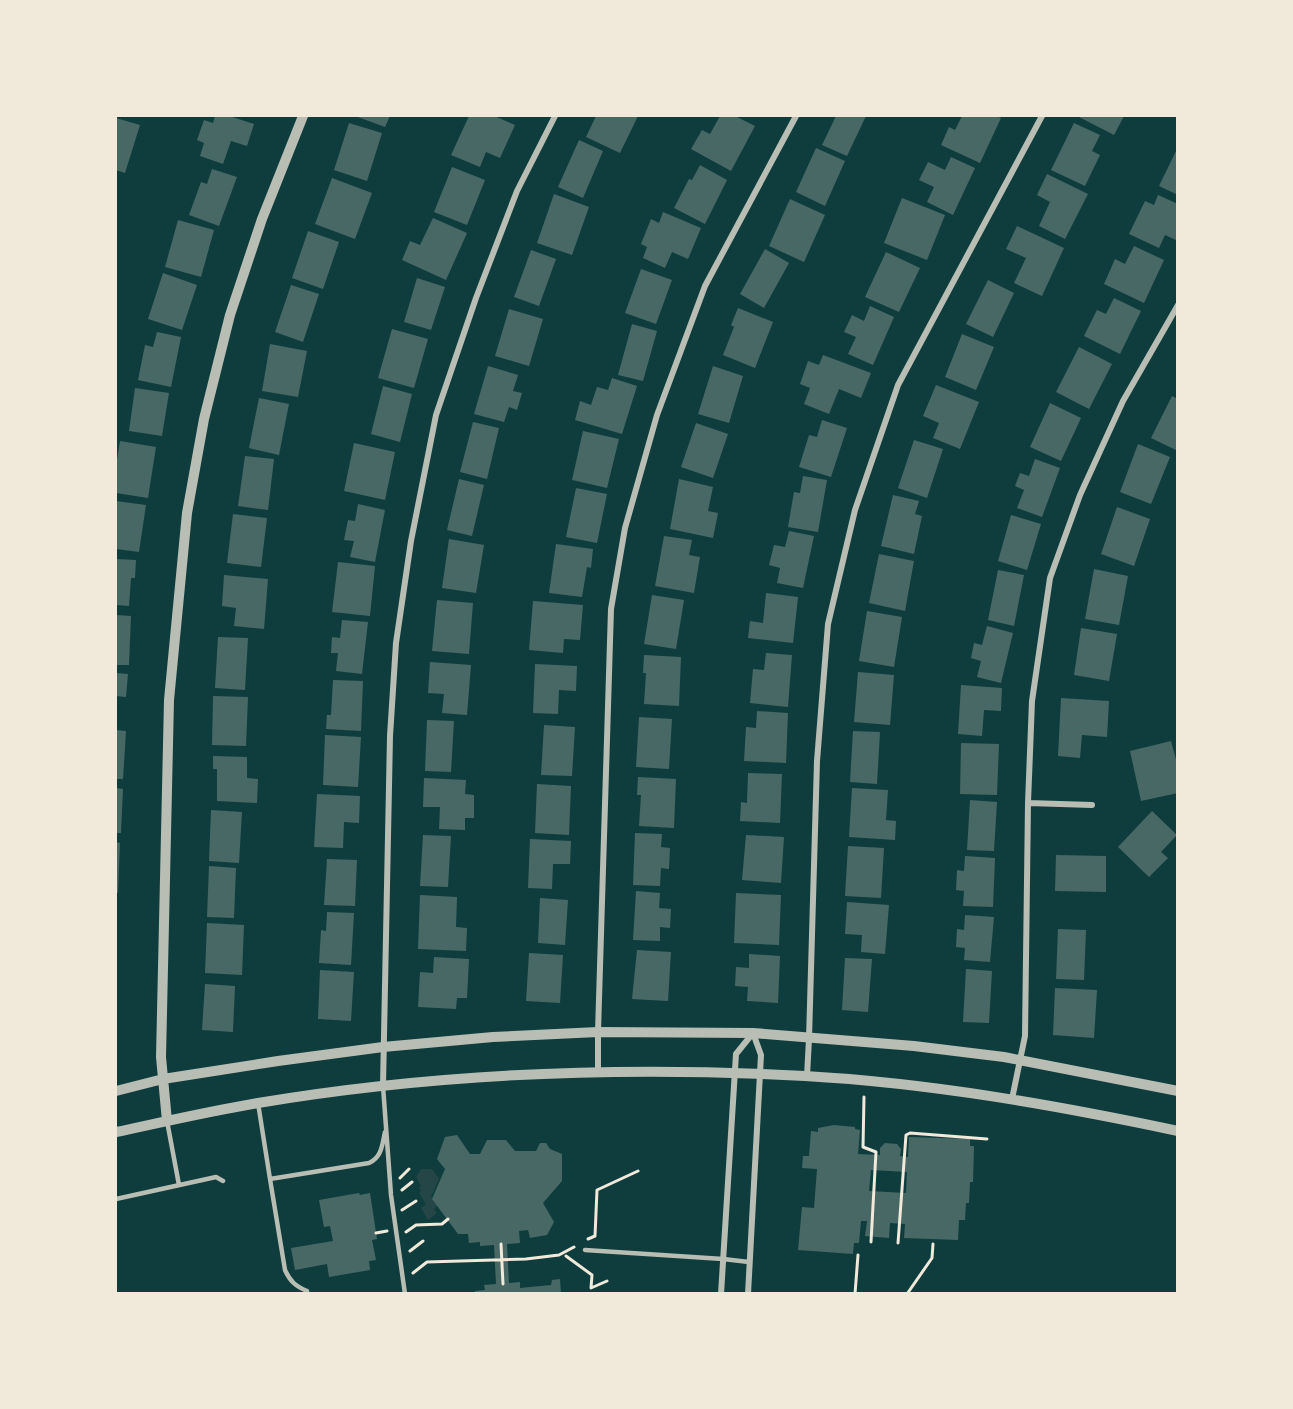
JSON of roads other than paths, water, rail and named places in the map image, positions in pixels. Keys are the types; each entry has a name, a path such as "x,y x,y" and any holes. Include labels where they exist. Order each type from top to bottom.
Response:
{"street":[{"path":"167,1121 161,1057 169,700 187,513 204,419 230,315 262,219 303,116"},
{"path":"383,1086 390,736 396,643 411,541 436,415 476,298 517,191 555,116"},
{"path":"598,1073 611,609 625,528 657,415 705,285 796,116"},
{"path":"807,1076 810,1039 817,761 828,624 855,510 898,385 1042,116"},
{"path":"1012,1099 1025,1036 1028,803 1032,701 1050,578 1080,495 1123,401 1178,305"},
{"path":"1028,803 1092,805"},
{"path":"116,1091 163,1080 278,1061 383,1047 493,1037 598,1032 753,1033 914,1046 1019,1060 1178,1091"},
{"path":"721,1293 735,1054 753,1033"},
{"path":"748,1293 761,1055 753,1033"},
{"path":"116,1132 258,1103 383,1086 499,1076 598,1073 807,1076 908,1086 1012,1099 1178,1131"}],"lane":[{"path":"383,1086 391,1195 405,1293"},
{"path":"258,1103 285,1270 296,1286 307,1291"},
{"path":"167,1121 179,1185"},
{"path":"270,1179 369,1164 376,1160 380,1153 385,1132"},
{"path":"116,1198 216,1177 223,1181"},
{"path":"585,1250 749,1262"}]}
